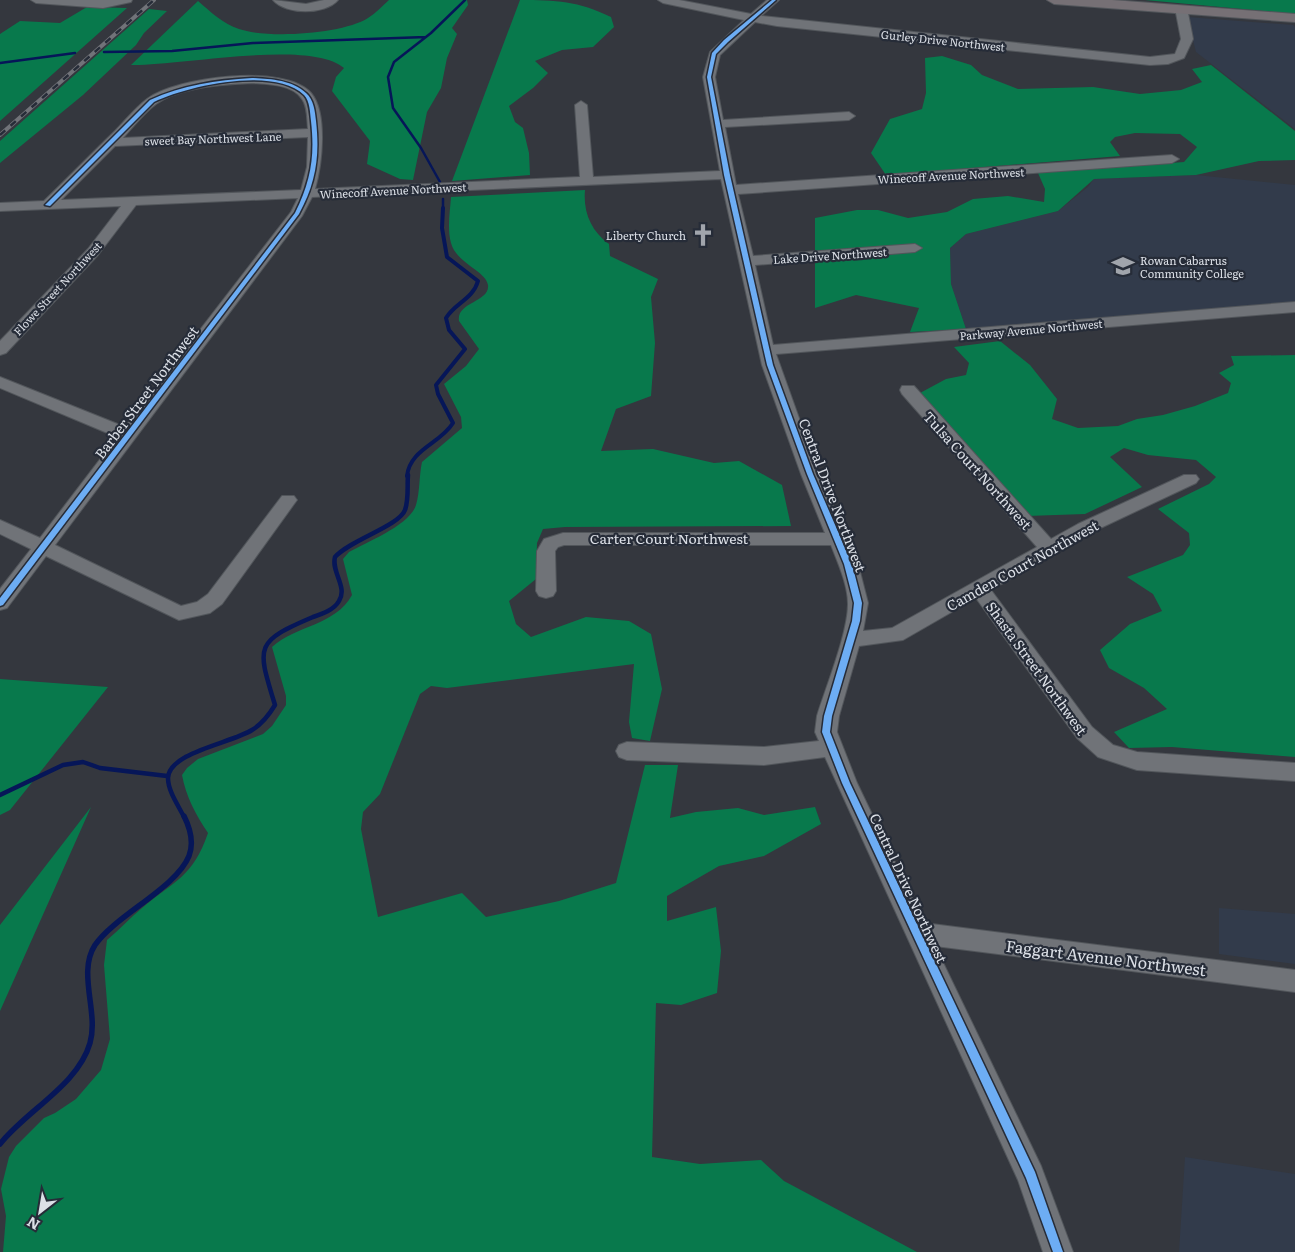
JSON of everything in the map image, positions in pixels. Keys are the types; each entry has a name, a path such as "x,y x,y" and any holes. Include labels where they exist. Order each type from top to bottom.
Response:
{"main road":[{"path":"1054,0 1294,20"},
{"path":"1106,4 1203,15 1294,20"}],"street":[{"path":"36,0 93,5 122,2"},
{"path":"278,0 302,8 322,5 333,0"},
{"name":"Gurley Drive Northwest","path":"663,0 751,19 1160,61 1180,56 1186,46 1182,13"},
{"name":"Central Drive Northwest","path":"774,0 726,41 711,59 709,77 716,124 766,350 790,420 848,564 858,603 856,621 828,716 826,732 846,783 1031,1176 1058,1252"},
{"path":"48,205 152,100 166,93 204,83 250,80 274,82 303,91 310,99 317,150 308,194"},
{"path":"581,106 587,182"},
{"path":"716,124 849,116"},
{"name":"sweet Bay Northwest Lane","path":"111,142 315,133"},
{"name":"Winecoff Avenue Northwest","path":"730,190 1172,159"},
{"name":"Winecoff Avenue Northwest","path":"0,207 727,175"},
{"name":"Barber Street Northwest","path":"0,603 278,238 308,194"},
{"name":"Flowe Street Northwest","path":"0,350 93,252 131,202"},
{"name":"Lake Drive Northwest","path":"746,261 915,248"},
{"name":"Parkway Avenue Northwest","path":"766,350 1295,307"},
{"path":"0,382 128,435"},
{"name":"Tulsa Court Northwest","path":"908,390 1049,549"},
{"name":"Camden Court Northwest","path":"851,640 896,635 1085,528 1190,479"},
{"path":"0,526 179,613 192,612 203,608 215,599 288,500"},
{"name":"Carter Court Northwest","path":"546,590 546,551 552,543 563,539 837,539"},
{"name":"Shasta Street Northwest","path":"980,589 1071,713 1083,734 1095,747 1116,757 1137,761 1295,772"},
{"path":"627,751 764,756 833,748"},
{"name":"Faggart Avenue Northwest","path":"917,933 1295,981"}],"shaded area":[{"path":"1187,17 1293,25 1295,27 1295,129 1196,52"},
{"name":"Rowan Cabarrus Community College","path":"1196,175 1295,185 1295,305 966,329 951,284 950,248 966,234 1058,211 1088,187 1094,179"},
{"path":"1219,908 1295,914 1295,964 1219,954"},
{"path":"1185,1157 1295,1174 1295,1252 1179,1252"}],"green space":[{"path":"389,0 467,0 468,5 452,28 457,34 447,58 441,88 427,112 413,180 400,179 367,164 370,141 332,91 336,77 344,68 327,60 303,55 274,55 131,65 198,1 217,17 233,27 252,32 286,34 341,28 368,18"},
{"path":"520,0 567,2 588,8 611,17 614,27 593,47 562,50 535,61 548,73 533,88 509,106 515,122 523,128 529,153 530,175 452,181"},
{"path":"1145,0 1295,0 1295,14"},
{"path":"87,7 127,8 0,121 0,34 20,21 60,23"},
{"path":"149,9 167,11 144,33 136,45 83,95 0,163 0,141"},
{"path":"942,56 971,65 982,75 1018,89 1093,87 1140,94 1181,90 1202,82 1192,69 1211,65 1295,131 1295,160 1259,161 1196,175 1094,179 1058,211 966,234 950,248 951,284 966,329 910,332 919,308 856,295 815,308 815,218 857,210 878,210 908,218 947,212 973,199 1008,196 1044,202 1045,189 1038,173 1184,162 1197,147 1180,134 1135,133 1115,137 1110,142 1120,156 886,175 871,153 890,119 922,109 926,93 925,58"},
{"path":"585,190 587,213 597,233 609,244 610,256 658,279 651,297 655,343 651,396 616,409 601,451 653,449 714,463 739,461 782,485 791,526 565,527 543,529 537,543 536,579 509,601 516,624 531,637 586,617 629,621 651,634 662,689 650,741 632,738 629,722 634,664 447,688 431,686 420,694 380,794 363,812 361,829 378,917 462,893 486,917 559,901 616,883 645,765 678,765 670,818 696,812 738,808 764,815 815,807 821,824 764,856 719,866 667,896 667,921 716,907 721,951 717,993 681,1005 656,1003 652,1157 700,1164 761,1160 784,1181 917,1252 3,1252 6,1216 1,1189 9,1157 16,1146 44,1118 76,1099 101,1070 110,1039 104,965 107,940 189,869 202,848 208,833 192,806 182,775 198,759 263,734 272,726 286,705 286,696 272,647 292,634 326,619 345,605 352,595 343,559 349,552 377,538 406,519 416,505 422,462 462,428 461,417 444,384 466,366 479,349 459,321 459,315 467,306 484,295 488,285 482,275 459,256 451,243 449,226 451,197"},
{"path":"1000,341 1030,365 1057,399 1052,419 1078,428 1118,426 1137,419 1163,415 1195,406 1228,393 1231,383 1219,373 1234,365 1231,356 1295,355 1295,757 1172,747 1129,748 1114,732 1167,709 1144,688 1109,668 1100,650 1130,624 1162,611 1153,594 1127,577 1183,555 1190,545 1189,533 1158,509 1209,484 1216,477 1196,460 1148,455 1124,448 1110,457 1142,487 1085,514 1027,516 920,393 946,379 966,375 969,363 954,347"},
{"path":"0,679 108,687 10,810 0,815"},
{"path":"91,807 0,1011 0,925"}],"waterway":[{"path":"426,37 465,0"},
{"path":"104,52 172,51 253,43 426,37"},
{"path":"426,37 394,62 388,77 393,108 421,148 440,182"},
{"path":"0,63 75,53"},
{"path":"443,199 443,208"},
{"path":"407,476 409,467 419,453 441,436 453,423 438,394 436,385 465,349 449,330 446,318 454,308 468,297 478,281 447,257 442,228 443,208"},
{"path":"184,817 168,783 171,769 179,761 190,755 243,735 259,725 268,716 275,705 265,670 265,648 270,640 280,633 328,611 337,604 342,590 335,568 335,557 351,545 394,522 401,516 407,501 408,475"},
{"path":"0,795 63,765 83,762 100,768 167,776"},
{"path":"0,1144 75,1072 84,1058 92,1031 88,980 90,956 95,945 105,934 172,879 182,868 189,856 191,846 190,831 184,816"}],"railway":[{"path":"0,135 154,0"}],"cycle path":[{"path":"774,0 726,41 714,54 709,77 727,175 770,365 810,474 848,564 858,603 856,621 828,716 826,732 846,783 1031,1176 1058,1252"},
{"path":"0,603 297,213 308,189 314,167 315,131 310,101 304,93 291,85 252,79 206,84 166,94 152,101 48,205"}],"place":[{"name":"Liberty Church","path":"703,235"},
{"name":"Rowan Cabarrus Community College","path":"1123,266"}]}
